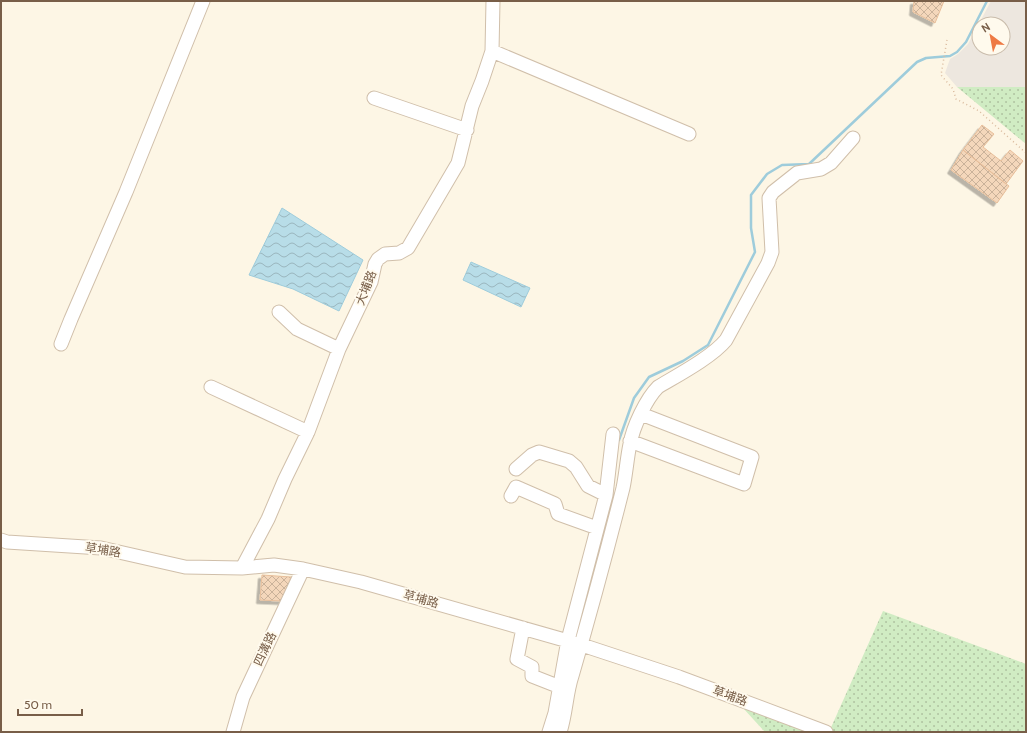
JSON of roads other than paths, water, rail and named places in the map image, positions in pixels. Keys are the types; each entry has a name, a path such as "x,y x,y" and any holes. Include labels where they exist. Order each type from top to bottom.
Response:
{"street":[{"path":"62,344 71,318 126,192 203,1"},
{"name":"大埔路","path":"242,568 268,520 285,478 308,432 339,349 371,282 375,264 378,259 386,254 400,253 408,248 458,163 472,106 492,51 493,1"},
{"path":"492,51 689,134"},
{"path":"374,98 467,130"},
{"path":"560,732 564,720 571,677 582,645 623,486 630,442 640,414 652,393 658,387 710,354 720,347 726,340 768,263 772,252 769,198 773,192 797,173 812,172 831,163 853,138"},
{"path":"279,312 297,329 339,349"},
{"path":"211,387 308,432"},
{"path":"630,442 744,484 752,457 640,414"},
{"path":"549,732 555,713 568,640 606,495 613,434"},
{"path":"516,468 532,455 539,452 569,461 576,467 588,486 606,495"},
{"path":"511,496 516,487 555,504 558,514 597,528"},
{"name":"草埔路","path":"1,540 7,542 101,548 184,567 242,568 274,565 303,569 361,582 568,640 679,677 826,732"},
{"name":"四溝路","path":"233,732 243,697 303,569"},
{"path":"523,628 517,659 532,667 532,676 560,687"}],"water":[{"path":"282,208 363,260 339,311 293,289 249,275"},
{"path":"471,262 530,288 521,307 463,280"}],"waterway":[{"path":"619,440 634,398 649,377 683,361 708,345 755,252 751,228 751,195 767,174 782,165 809,164 917,62 926,58 950,56 957,52 966,42 987,1"}]}
